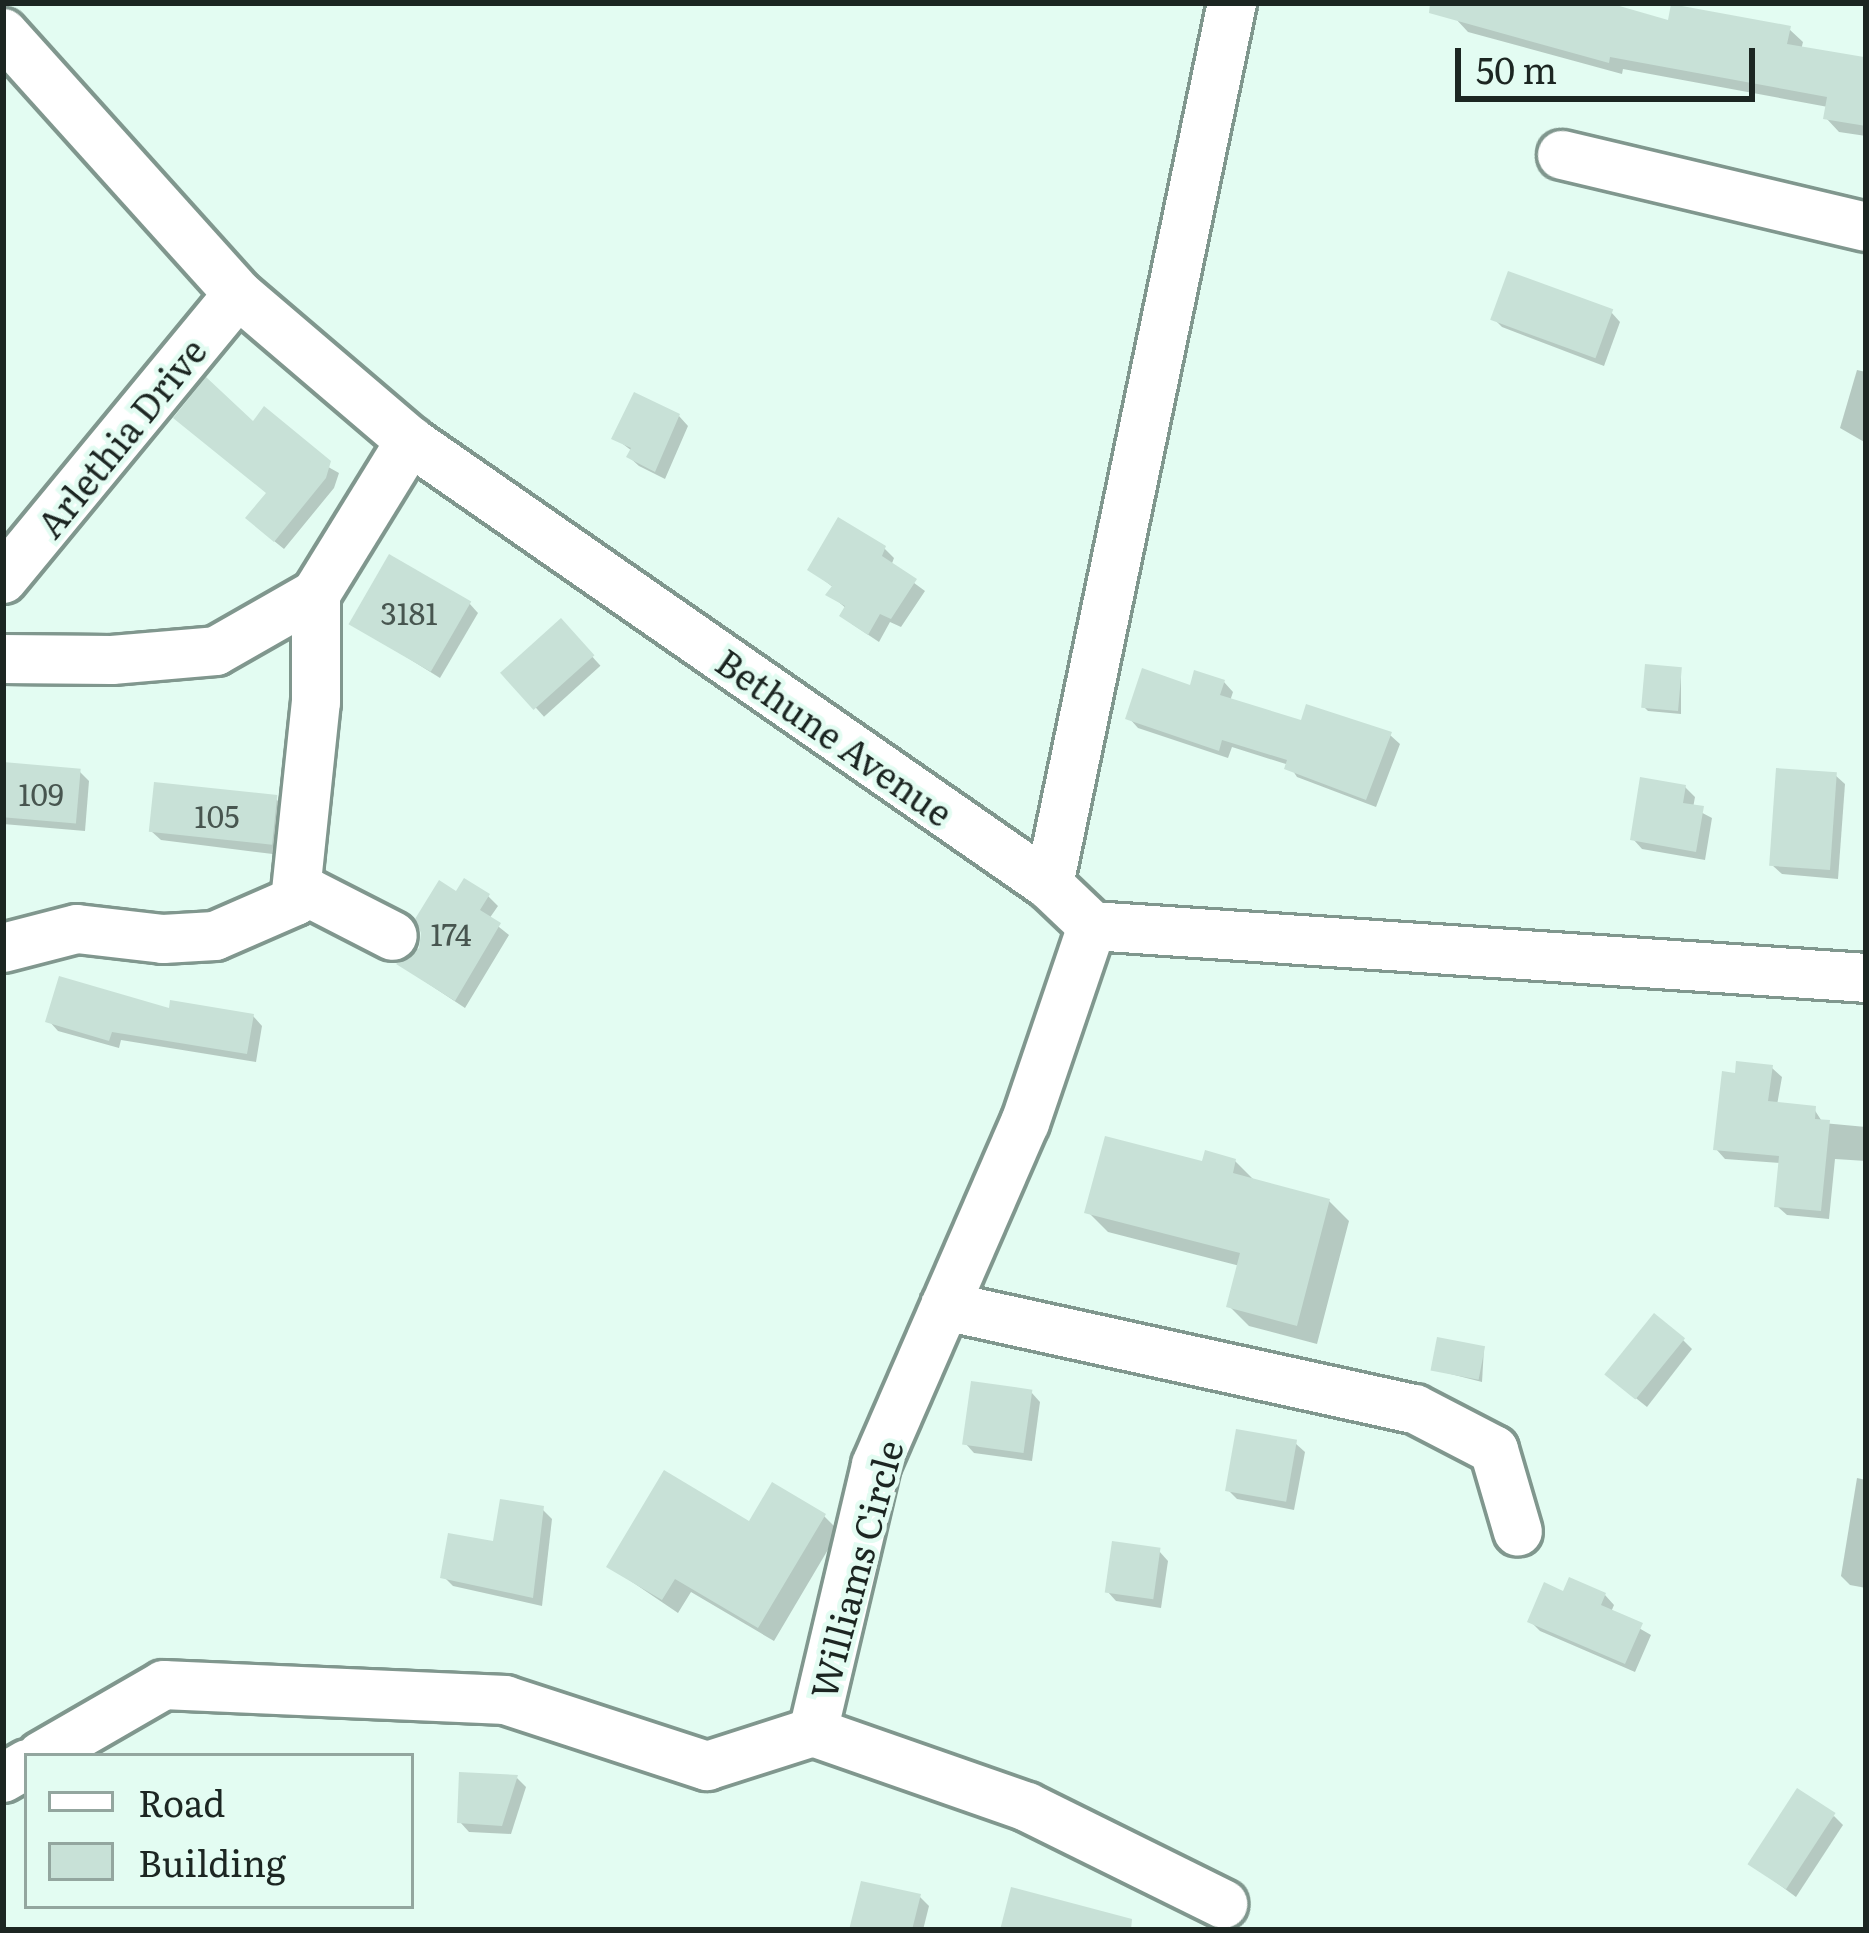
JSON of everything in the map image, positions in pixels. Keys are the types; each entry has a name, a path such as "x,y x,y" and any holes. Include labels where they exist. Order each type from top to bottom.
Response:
{"street":[{"path":"1049,885 1232,3"},
{"name":"Bethune Avenue","path":"3,33 238,294 410,441 1049,885 1092,926"},
{"path":"1562,155 1866,226"},
{"name":"Arlethia Drive","path":"3,579 238,294"},
{"path":"3,658 112,660 216,651 316,594 410,441"},
{"path":"295,901 316,702 316,594"},
{"path":"3,948 76,929 163,939 215,936 309,892 393,936"},
{"path":"1092,926 1866,978"},
{"name":"Williams Circle","path":"46,1753 164,1685 505,1700 707,1766 813,1732 876,1465 1024,1123 1092,926"},
{"path":"945,1306 1414,1409 1494,1450 1517,1532"},
{"path":"813,1732 1027,1808 1223,1904"}],"building":[{"path":"1430,3 1609,3 1668,20 1671,4 1791,26 1787,44 1864,57 1866,126 1823,119 1827,97 1610,57 1609,63 1429,13"},
{"path":"1508,271 1613,309 1595,358 1490,320"},
{"path":"206,377 253,421 264,406 331,461 326,478 274,542 245,518 266,493 173,418"},
{"path":"634,392 680,414 655,472 626,457 631,448 611,439"},
{"path":"838,517 886,546 882,556 917,579 891,619 880,614 868,635 839,616 845,606 825,595 832,586 807,570"},
{"path":"389,554 471,602 431,672 348,624"},
{"path":"561,618 594,655 534,710 500,673"},
{"path":"1645,664 1682,667 1678,711 1641,708"},
{"path":"1142,668 1190,685 1194,670 1225,680 1220,695 1301,720 1306,704 1392,732 1366,800 1284,769 1287,760 1222,740 1219,751 1125,719"},
{"path":"3,762 81,769 76,824 3,817"},
{"path":"1776,768 1837,772 1830,870 1769,866"},
{"path":"1640,777 1686,785 1683,803 1704,806 1696,852 1630,840"},
{"path":"154,782 277,795 272,845 149,832"},
{"path":"464,878 490,894 480,910 501,923 455,1001 396,964 419,948 421,933 415,919 439,880 456,891"},
{"path":"59,976 169,1008 170,1000 254,1014 247,1054 112,1032 109,1041 45,1022"},
{"path":"1736,1061 1773,1065 1768,1101 1816,1106 1815,1119 1830,1120 1821,1211 1774,1207 1779,1156 1713,1150 1722,1071 1735,1073"},
{"path":"1105,1136 1202,1161 1205,1150 1236,1159 1233,1173 1330,1199 1297,1326 1226,1307 1240,1253 1084,1213"},
{"path":"1654,1313 1685,1338 1635,1400 1604,1374"},
{"path":"1437,1337 1485,1346 1479,1380 1431,1370"},
{"path":"971,1381 1032,1390 1023,1453 962,1444"},
{"path":"1236,1429 1297,1440 1286,1502 1225,1491"},
{"path":"664,1470 749,1521 772,1482 826,1514 758,1628 675,1579 662,1600 606,1567"},
{"path":"500,1499 544,1506 533,1598 440,1578 448,1533 493,1541"},
{"path":"1112,1541 1161,1548 1153,1599 1105,1592"},
{"path":"1569,1577 1606,1593 1601,1605 1643,1623 1625,1664 1527,1622 1544,1582 1563,1591"},
{"path":"459,1772 518,1775 502,1826 457,1823"},
{"path":"1797,1788 1836,1813 1786,1889 1747,1864"},
{"path":"861,1881 921,1894 912,1930 849,1930"},
{"path":"1011,1887 1132,1919 1131,1930 1000,1930"}]}
